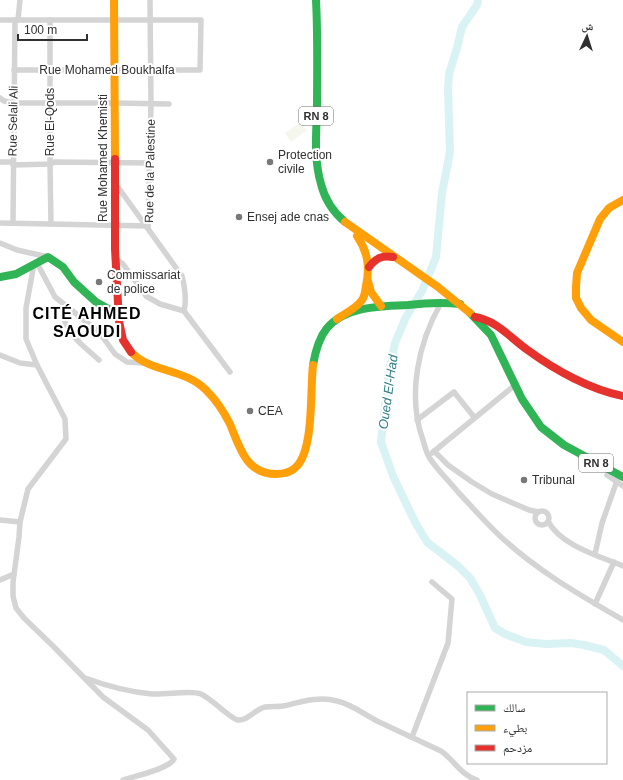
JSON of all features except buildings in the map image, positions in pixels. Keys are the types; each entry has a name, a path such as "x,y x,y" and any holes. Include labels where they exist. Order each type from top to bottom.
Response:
{"main road":[{"name":"Rue Mohamed Khemisti","path":"114,0 115,258 119,315 121,336 126,347 134,357 144,363"},
{"name":"RN 8","path":"316,0 318,31 316,161 321,184 329,204 335,213 357,236 384,256 408,266"},
{"path":"623,200 620,200 609,208 600,219 578,273 576,298 581,308 591,320 623,342"},
{"name":"RN 8","path":"346,223 441,290 474,317 491,335 527,408 541,427 555,440 620,478"},
{"path":"144,363 178,372 204,387 226,417 248,462 258,471 264,473 283,474 290,472 301,462 305,452 310,414 314,360 322,337 337,319 361,301 368,280 369,267 366,250 357,236"},
{"path":"369,267 376,259 384,256 397,258"},
{"path":"0,278 16,274 48,257 63,267 74,282 96,302 119,315"},
{"path":"368,280 371,292 381,306"},
{"name":"RN 8","path":"441,290 452,292 474,307 484,318 500,343 517,382 533,413 550,432 570,448"},
{"path":"430,303 440,299 441,290"},
{"path":"337,319 359,311 381,306 430,303 460,304"},
{"path":"474,317 484,318 496,324 522,346 549,364 611,394 623,396"}],"street":[{"name":"Rue Selali Ali","path":"13,222 14,70 16,20 20,0"},
{"name":"Rue de la Palestine","path":"150,0 151,104 148,226 161,248 182,276 186,294 184,311"},
{"path":"0,20 151,20"},
{"name":"Rue El-Qods","path":"50,20 50,164 52,224"},
{"name":"Rue Mohamed Boukhalfa","path":"14,70 200,70 201,20 151,20"},
{"path":"0,98 4,102 14,103 169,104"},
{"path":"0,162 13,164 50,164 54,162 150,163"},
{"path":"115,183 148,226"},
{"path":"0,223 13,222 148,226"},
{"path":"0,243 16,250 48,257"},
{"path":"115,258 123,264 146,296 160,304 184,311 230,372"},
{"path":"35,264 55,297 99,332 115,354 127,362 144,363"},
{"path":"35,264 26,308 26,339 37,365 65,419 66,439 28,489 20,522 13,596 16,608 24,618 103,697 148,730 174,759 172,763 163,767 124,780"},
{"path":"441,303 428,330 418,368 416,384 417,420 428,456 439,471 475,511 500,537 521,555 595,604 623,620"},
{"path":"68,307 63,315 65,325 79,344 99,360"},
{"path":"0,355 20,363 37,365"},
{"path":"428,456 515,385"},
{"path":"417,420 454,392 474,418"},
{"path":"434,451 448,464 472,482 492,494 536,514"},
{"path":"607,475 620,478"},
{"path":"620,478 623,486"},
{"path":"595,554 602,523 620,478"},
{"path":"536,514 542,511 546,512 553,530"},
{"path":"536,514 537,522 553,530 567,541 623,566"},
{"path":"0,520 20,522"},
{"path":"543,524 548,520"},
{"path":"595,604 614,562"},
{"path":"0,580 14,574"},
{"path":"412,737 448,644 452,599 432,582"},
{"path":"85,678 105,686 124,690 153,694 201,694 238,720 244,719 264,707 282,706 316,699 336,700 347,704 378,721 441,751 447,755 458,768 476,780"}],"shaded area":[{"path":"301,122 307,130 291,142 285,133"}],"waterway":[{"name":"Oued El-Had","path":"478,0 477,5 462,27 449,74 450,152 442,193 436,257 422,291 406,317 395,343 389,372 381,442 393,476 415,522 427,542 458,566 470,578 480,595 495,628 505,634 526,642 546,644 571,643 604,650 623,666"}],"traffic: fast":[{"path":"316,0 317,166 321,184 327,200 333,210 345,222"},
{"path":"0,277 16,274 48,257 63,267 74,282 96,302 119,315"},
{"path":"313,365 318,346 324,332 335,321 344,315 354,311 376,307 434,303 460,304"},
{"path":"470,313 491,335 522,399 541,427 564,445 623,477"}],"traffic: slow":[{"path":"114,0 115,159"},
{"path":"623,200 609,208 600,219 577,273 576,287 576,298 581,308 591,320 623,342"},
{"path":"345,222 438,287 470,313"},
{"path":"337,319 357,306 364,297 365,293 368,266 364,248 357,236"},
{"path":"368,281 371,292 381,306"},
{"path":"131,352 148,364 188,378 206,390 225,415 239,447 247,460 260,470 272,474 282,474 290,471 297,466 302,458 309,433 313,365"}],"traffic: jam":[{"path":"115,159 115,249 119,321 123,340 131,352"},
{"path":"369,267 374,261 380,258 386,256 393,257"},
{"path":"475,317 497,326 529,351 562,372 598,389 623,396"}],"place":[{"name":"Protection civile","path":"270,162"},
{"name":"Ensej ade cnas","path":"239,217"},
{"name":"Commissariat de police","path":"99,282"},
{"name":"CEA","path":"250,411"},
{"name":"Tribunal","path":"524,480"}],"district":[{"name":"CITÉ AHMED SAOUDI","path":"87,322"}]}
